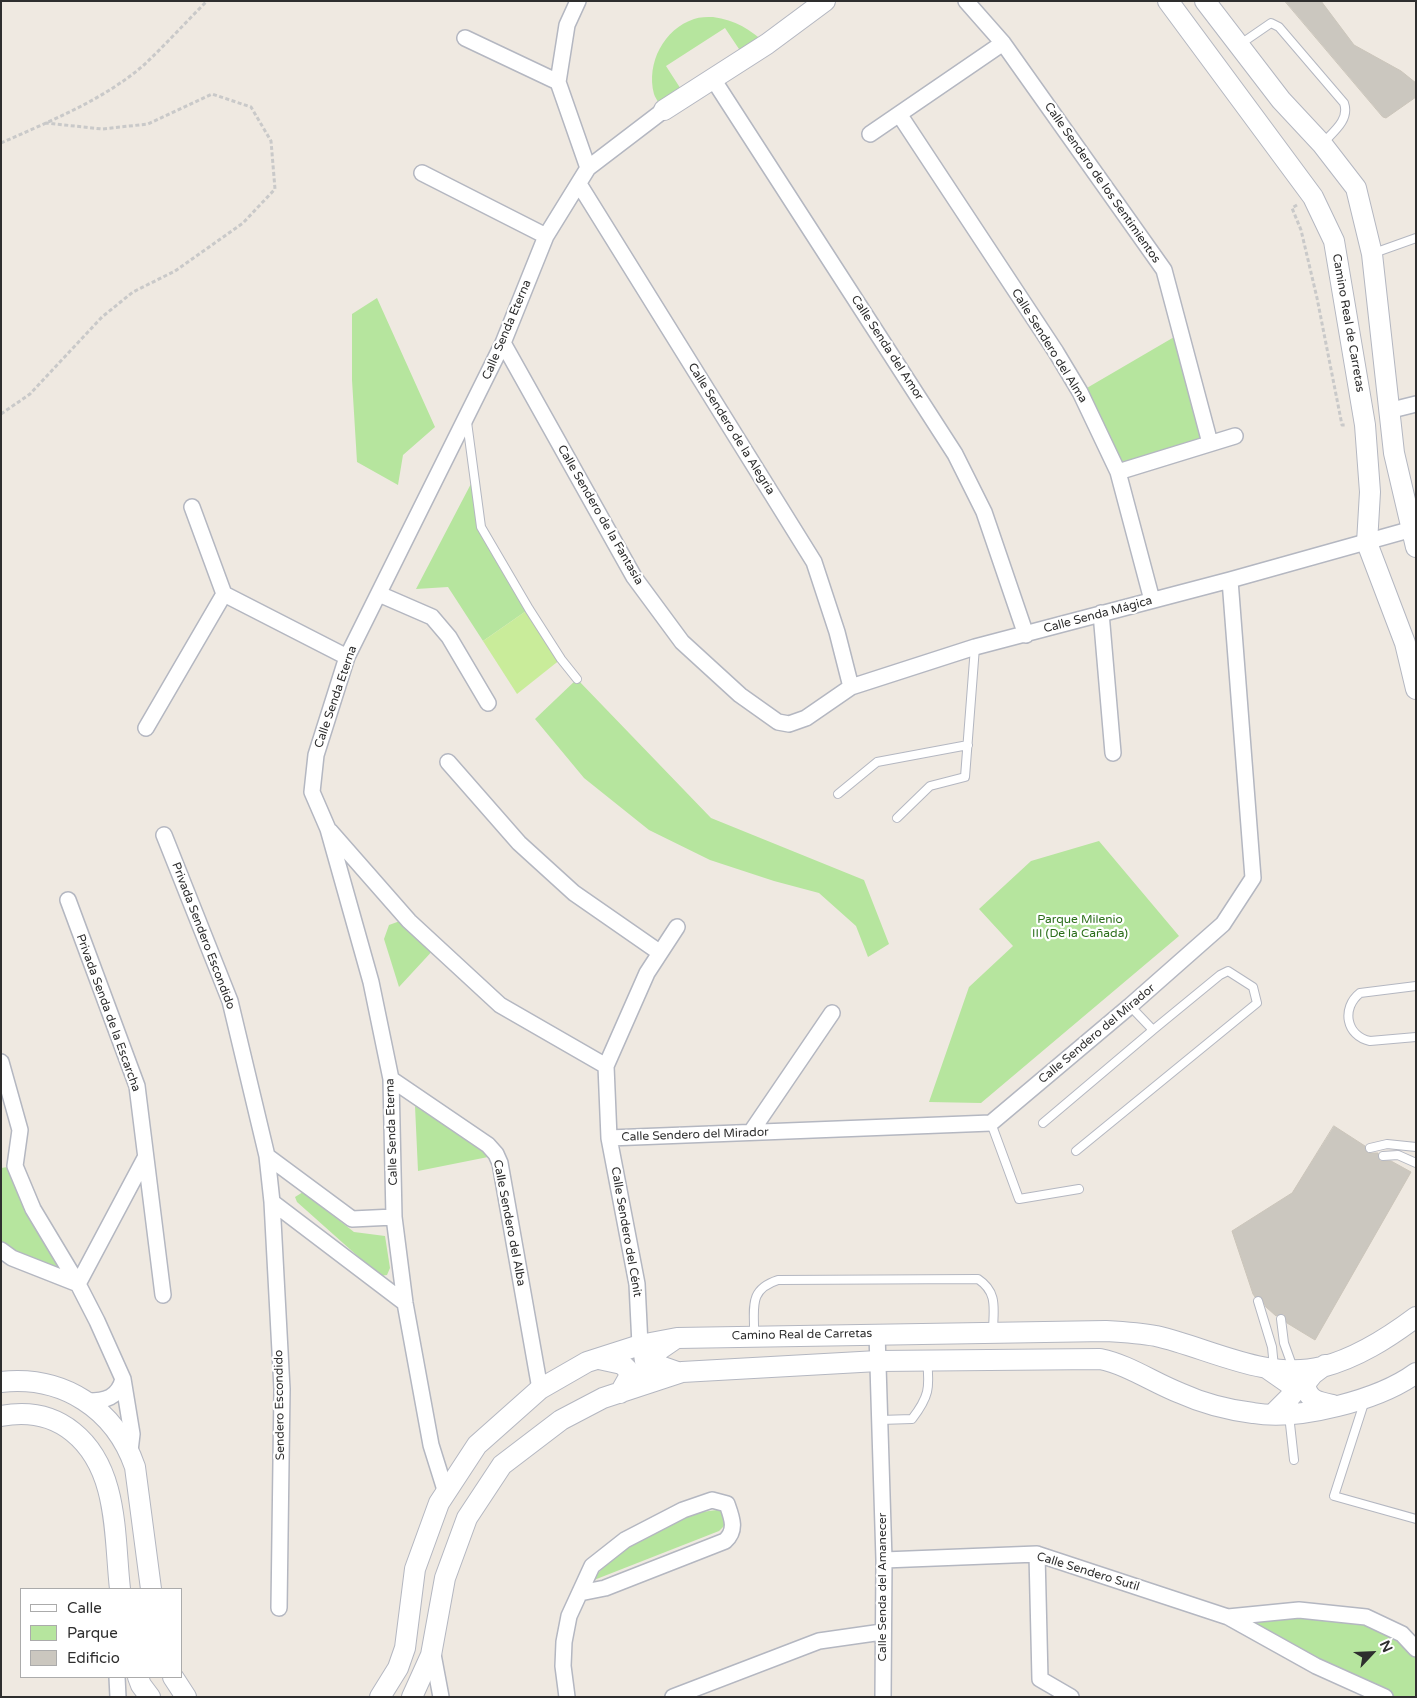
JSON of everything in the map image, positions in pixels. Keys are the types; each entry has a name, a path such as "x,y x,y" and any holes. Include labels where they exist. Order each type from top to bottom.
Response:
{"street":[{"path":"578,1 567,25 558,82 588,168"},
{"name":"Calle Senda Eterna","path":"446,1493 431,1445 405,1303 394,1217 391,1079 371,982 328,829 312,792 316,755 348,657 467,420 503,343 546,236 588,168 664,110 713,79 825,1"},
{"name":"Calle Sendero de los Sentimientos","path":"966,1 1003,43 1164,270 1210,443"},
{"name":"Camino Real de Carretas","path":"1168,1 1313,197 1334,241 1366,425 1370,492 1367,543 1405,643 1416,689"},
{"path":"1205,1 1281,100 1322,144 1356,188 1372,254 1394,453 1415,535"},
{"path":"465,38 558,82"},
{"path":"870,134 1003,43"},
{"name":"Calle Senda del Amor","path":"713,79 955,454 984,512 1026,635"},
{"name":"Calle Sendero del Alma","path":"899,114 1056,352 1080,392 1118,472 1152,600"},
{"path":"422,173 546,236"},
{"name":"Calle Sendero de la Alegria","path":"579,184 814,562 837,632 851,687"},
{"name":"Calle Sendero de la Fantasía","path":"503,343 634,577 682,642 740,695 778,722 789,724"},
{"path":"1388,411 1416,404"},
{"path":"1118,472 1235,436"},
{"path":"192,507 224,594 348,657"},
{"name":"Calle Senda Mágica","path":"789,724 806,718 851,687 975,647 1367,543 1415,535"},
{"name":"Calle Sendero del Mirador","path":"609,1138 991,1124 1223,924 1253,878 1230,580"},
{"path":"146,728 224,594"},
{"path":"379,594 432,617 449,637 488,703"},
{"path":"1101,614 1113,753"},
{"path":"448,762 519,843 574,893 659,952"},
{"path":"328,829 409,921 500,1005 606,1066"},
{"name":"Privada Sendero Escondido","path":"164,835 230,1001 267,1156 272,1202"},
{"name":"Privada Senda de la Escarcha","path":"68,900 137,1086 163,1295"},
{"name":"Calle Sendero del Cénit","path":"646,1383 640,1345 637,1284 609,1138 606,1066 647,973 677,927"},
{"path":"751,1132 832,1012"},
{"path":"1,1062 20,1130 8,1167 98,1320 123,1380 132,1434 130,1451"},
{"name":"Calle Sendero del Alba","path":"391,1079 488,1145 496,1154 500,1163 540,1389"},
{"path":"267,1156 352,1219 394,1217"},
{"path":"78,1284 145,1158"},
{"path":"272,1202 405,1303"},
{"name":"Sendero Escondido","path":"272,1202 282,1389 279,1608"},
{"path":"1,1250 12,1258 78,1284"},
{"name":"Camino Real de Carretas","path":"380,1697 398,1668 405,1648 415,1569 439,1503 478,1445 540,1389 587,1362 640,1345 677,1338 1106,1330 1155,1336 1268,1367 1293,1370 1325,1366 1380,1343 1416,1317"},
{"name":"Calle Senda del Amanecer","path":"877,1333 884,1560 883,1697"},
{"path":"677,1338 655,1356 657,1365 677,1372"},
{"path":"599,1359 622,1364 628,1370 628,1377 620,1393"},
{"path":"412,1697 432,1648 445,1578 467,1518 502,1465 561,1420 604,1398 677,1372 878,1361 1100,1359 1118,1362 1180,1394 1254,1414 1280,1414 1336,1406 1366,1398 1397,1386 1416,1373"},
{"path":"1325,1366 1313,1374 1305,1384 1307,1394 1312,1400 1336,1406"},
{"path":"1268,1367 1291,1384 1292,1394 1280,1414"},
{"path":"88,1401 106,1400 120,1390 123,1380"},
{"path":"1,1382 51,1385 88,1401 110,1422 130,1451 136,1467 151,1588"},
{"path":"7,1412 43,1415 64,1424 87,1443 101,1465 110,1491 120,1588"},
{"path":"567,1697 563,1666 564,1642 569,1616 592,1566 625,1540 690,1507 712,1500 727,1504 733,1528 731,1536 725,1541 605,1588 580,1593"},
{"path":"1036,1554 1040,1679 1071,1697"},
{"name":"Calle Sendero Sutil","path":"884,1560 1036,1554 1228,1617 1316,1666 1385,1697"},
{"name":"Calle Sendero Sutil","path":"1228,1617 1299,1610 1366,1617 1402,1634 1416,1649"},
{"path":"673,1697 819,1641 882,1632"},
{"path":"432,1648 440,1697"},
{"path":"117,1678 118,1697"},
{"path":"138,1678 150,1697"},
{"path":"174,1678 186,1697"}],"lane":[{"path":"1239,45 1271,23 1279,27 1344,103 1346,111 1344,119 1322,144"},
{"path":"1372,254 1416,238"},
{"path":"467,420 481,527 528,609 561,659 577,679"},
{"path":"897,818 930,786 965,777 975,647"},
{"path":"838,794 877,762 968,745"},
{"path":"1043,1123 1220,975 1228,971 1253,987 1257,1003 1076,1151"},
{"path":"1416,986 1360,993 1348,1006 1352,1028 1363,1040 1370,1041 1416,1036"},
{"path":"1130,1006 1153,1030"},
{"path":"991,1124 1020,1199 1079,1189"},
{"path":"1370,1148 1387,1144 1416,1147"},
{"path":"1383,1156 1398,1155 1416,1163"},
{"path":"754,1336 754,1298 764,1284 778,1280 978,1279 988,1286 993,1295 993,1333"},
{"path":"1258,1301 1272,1347 1268,1367"},
{"path":"1281,1319 1284,1343 1293,1370"},
{"path":"880,1420 912,1419 923,1404 930,1388 927,1360"},
{"path":"1366,1398 1334,1496 1416,1519"},
{"path":"1280,1414 1294,1460"}],"path":[{"path":"1,143 46,122 116,85 137,69 206,1"},
{"path":"1,414 30,394 102,317 133,292 175,271 243,222 275,189 271,141 251,107 212,94 148,124 102,129 46,122"},
{"path":"1313,197 1292,208 1301,230 1317,298 1342,425 1366,425"}],"green space":[{"path":"713,17 729,20 742,26 767,44 745,58 725,28 666,66 686,97 664,110 654,94 652,82 655,59 660,49 666,39 683,24 696,18"},
{"path":"377,298 435,427 403,455 398,485 357,462 352,380 352,314"},
{"path":"1181,333 1210,443 1118,472 1080,392"},
{"path":"474,478 481,527 529,609 483,641 448,587 416,589"},
{"path":"529,609 561,659 517,694 483,641"},
{"path":"577,679 711,818 864,880 889,944 868,957 856,926 819,893 774,881 710,860 649,830 584,778 535,719"},
{"name":"Parque Milenio III (De la Cañada)","path":"1099,841 1179,936 981,1103 929,1102 969,987 1013,946 979,909 1031,861"},
{"path":"400,921 436,947 399,987 384,939 389,925"},
{"path":"415,1106 493,1156 418,1171"},
{"path":"15,1166 78,1284 1,1250 1,1168"},
{"path":"303,1192 354,1232 385,1236 390,1268 387,1275 380,1276 297,1202 295,1197"},
{"path":"722,1509 725,1525 719,1531 594,1580 610,1561 653,1533 681,1519"},
{"path":"1228,1617 1366,1617 1416,1649 1416,1697 1385,1697"}],"building":[{"path":"1285,1 1321,1 1354,45 1401,71 1416,83 1416,97 1386,118 1383,117"},
{"path":"1334,1126 1365,1146 1365,1150 1368,1153 1378,1153 1380,1161 1391,1161 1411,1172 1315,1340 1287,1323 1284,1314 1276,1316 1266,1307 1261,1297 1255,1297 1232,1231 1292,1193"}]}
